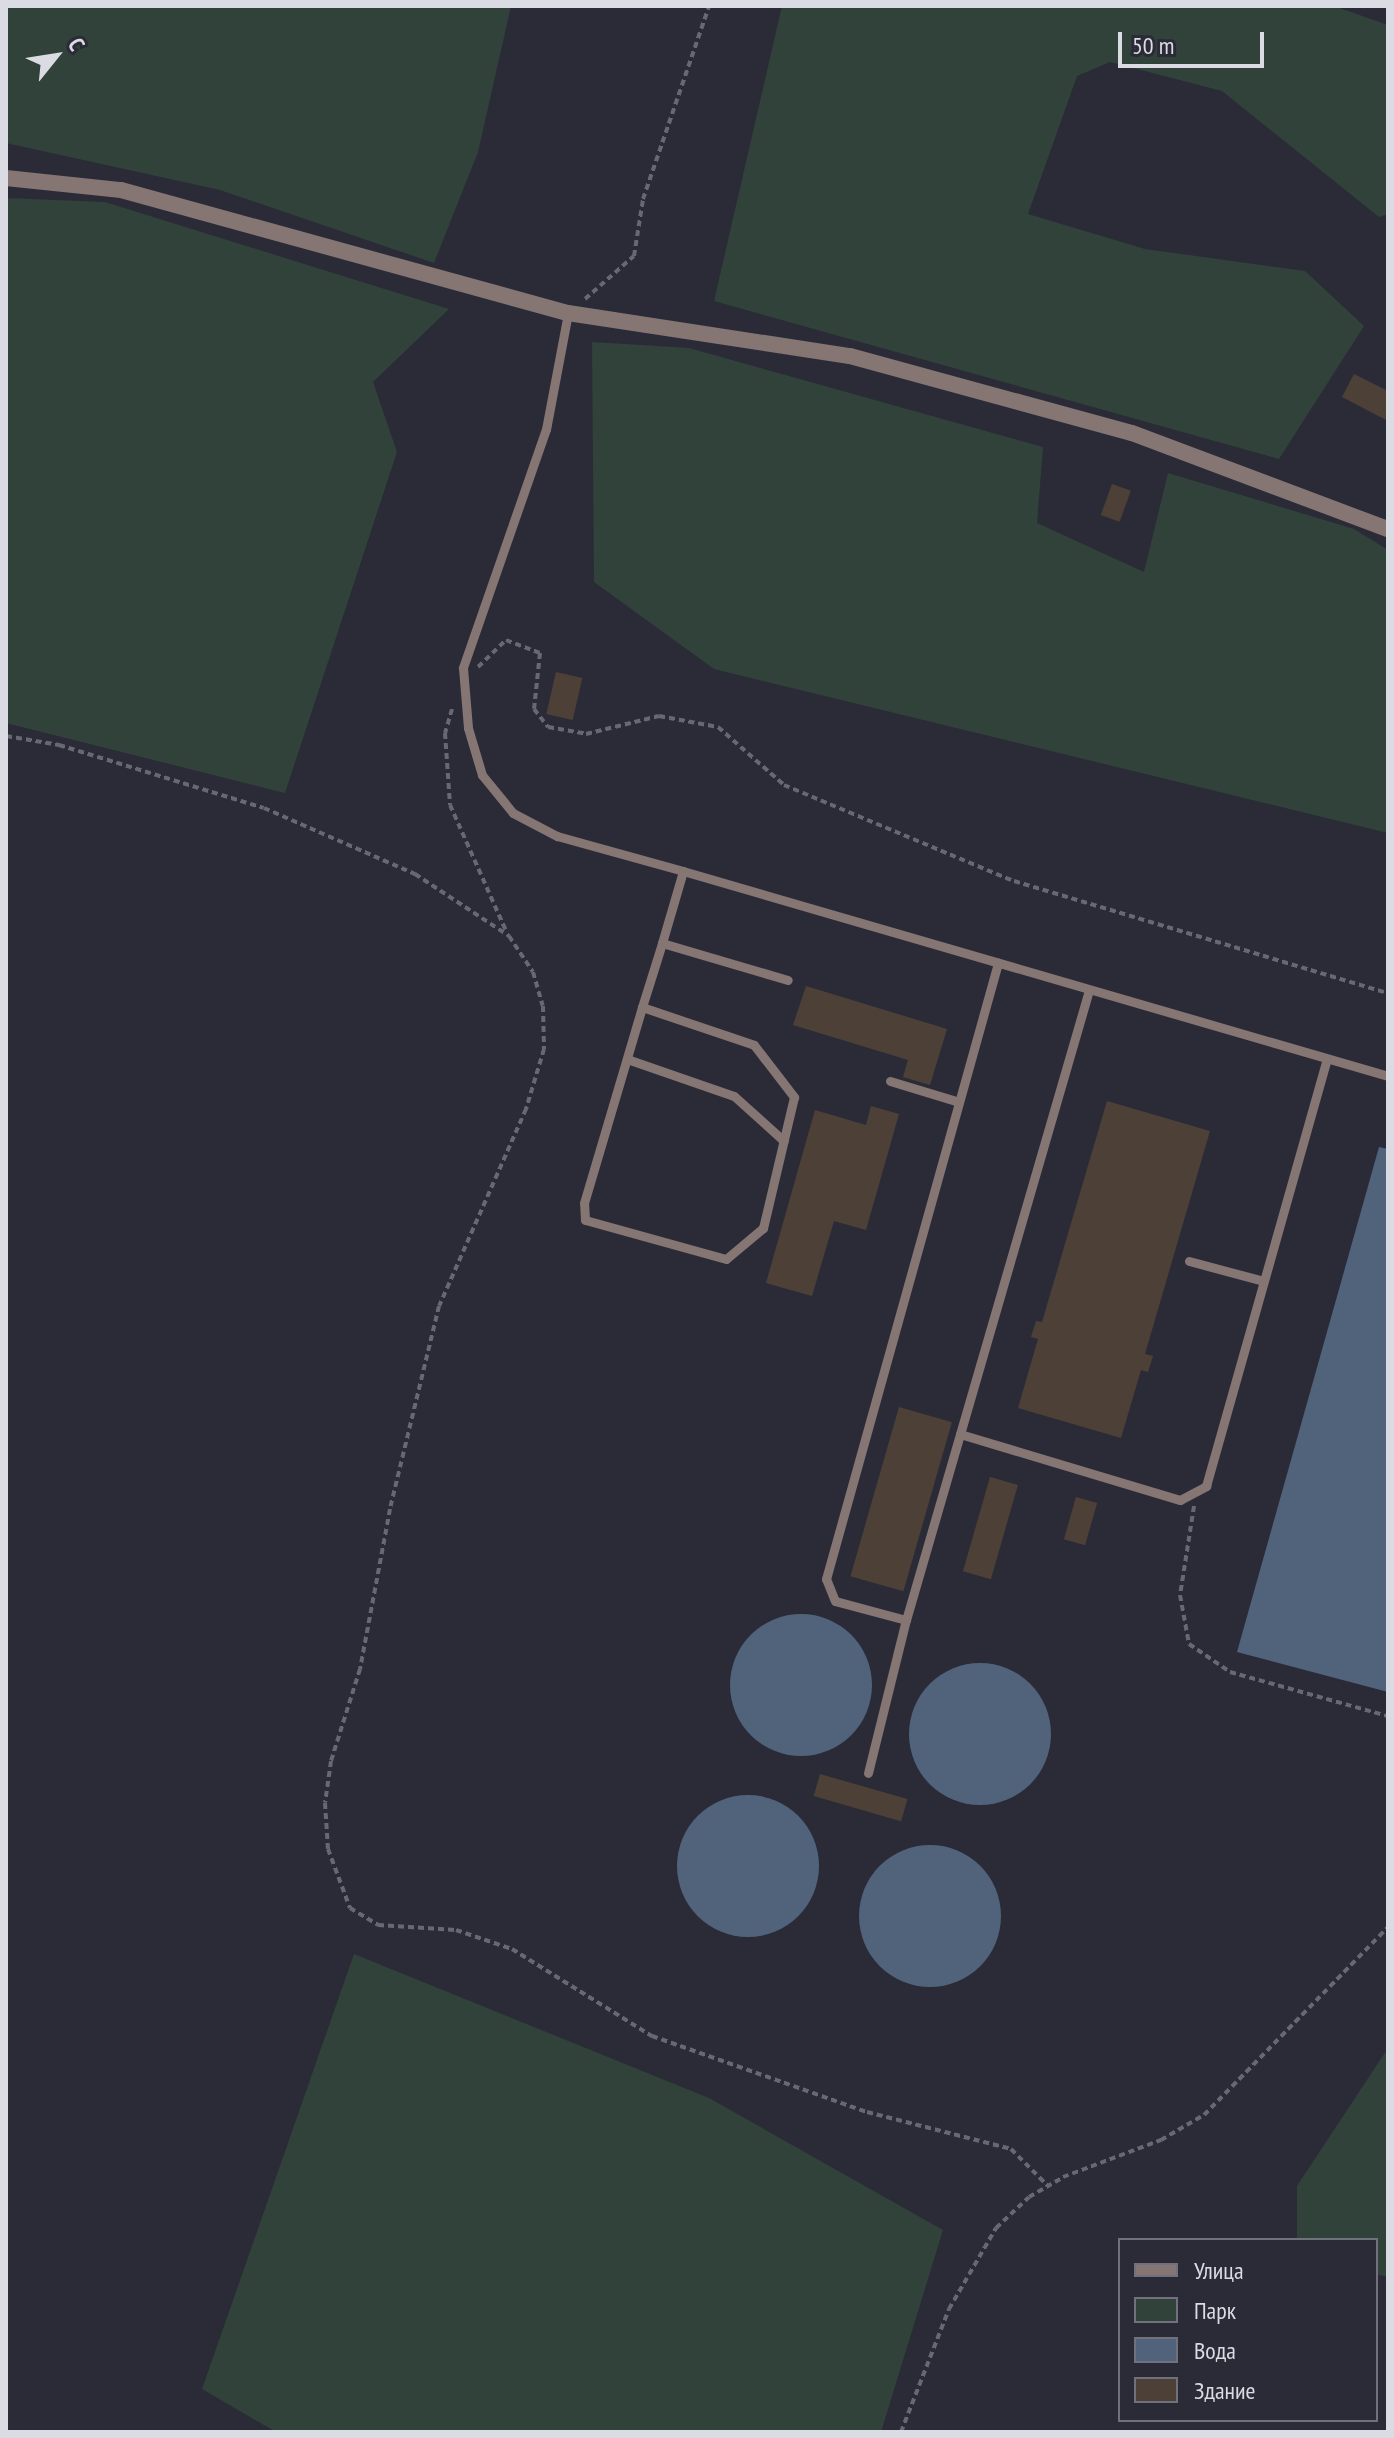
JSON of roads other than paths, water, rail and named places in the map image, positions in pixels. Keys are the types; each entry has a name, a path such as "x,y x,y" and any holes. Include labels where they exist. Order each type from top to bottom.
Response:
{"street":[{"path":"6,178 121,190 568,313 850,356 1132,433 1388,529"}],"lane":[{"path":"568,313 546,429 463,668 468,728 482,775 513,813 557,836 1388,1076"},
{"path":"642,1007 754,1045 794,1097 763,1228 726,1259 601,1229 585,1220 584,1203 642,1007 662,943 683,871"},
{"path":"662,943 788,980"},
{"path":"906,1620 835,1601 826,1579 998,963"},
{"path":"868,1773 906,1620 1089,990"},
{"path":"627,1059 734,1096 784,1141"},
{"path":"960,1434 1180,1500 1206,1486 1260,1280 1327,1059"},
{"path":"890,1081 959,1102"},
{"path":"1189,1261 1260,1280"}],"water":[{"path":"1379,1147 1388,1149 1388,1692 1237,1652"},
{"path":"801,1614 828,1619 851,1635 867,1658 872,1685 867,1712 851,1735 828,1751 801,1756 774,1751 751,1735 735,1712 730,1685 735,1658 751,1635 774,1619"},
{"path":"980,1663 1007,1668 1030,1684 1046,1707 1051,1734 1046,1761 1030,1784 1007,1800 980,1805 953,1800 930,1784 914,1761 909,1734 914,1707 930,1684 953,1668"},
{"path":"748,1795 775,1800 798,1816 814,1839 819,1866 814,1893 798,1916 775,1932 748,1937 721,1932 698,1916 682,1893 677,1866 682,1839 698,1816 721,1800"},
{"path":"930,1845 957,1850 980,1866 996,1889 1001,1916 996,1943 980,1966 957,1982 930,1987 903,1982 880,1966 864,1943 859,1916 864,1889 880,1866 903,1850"}]}
